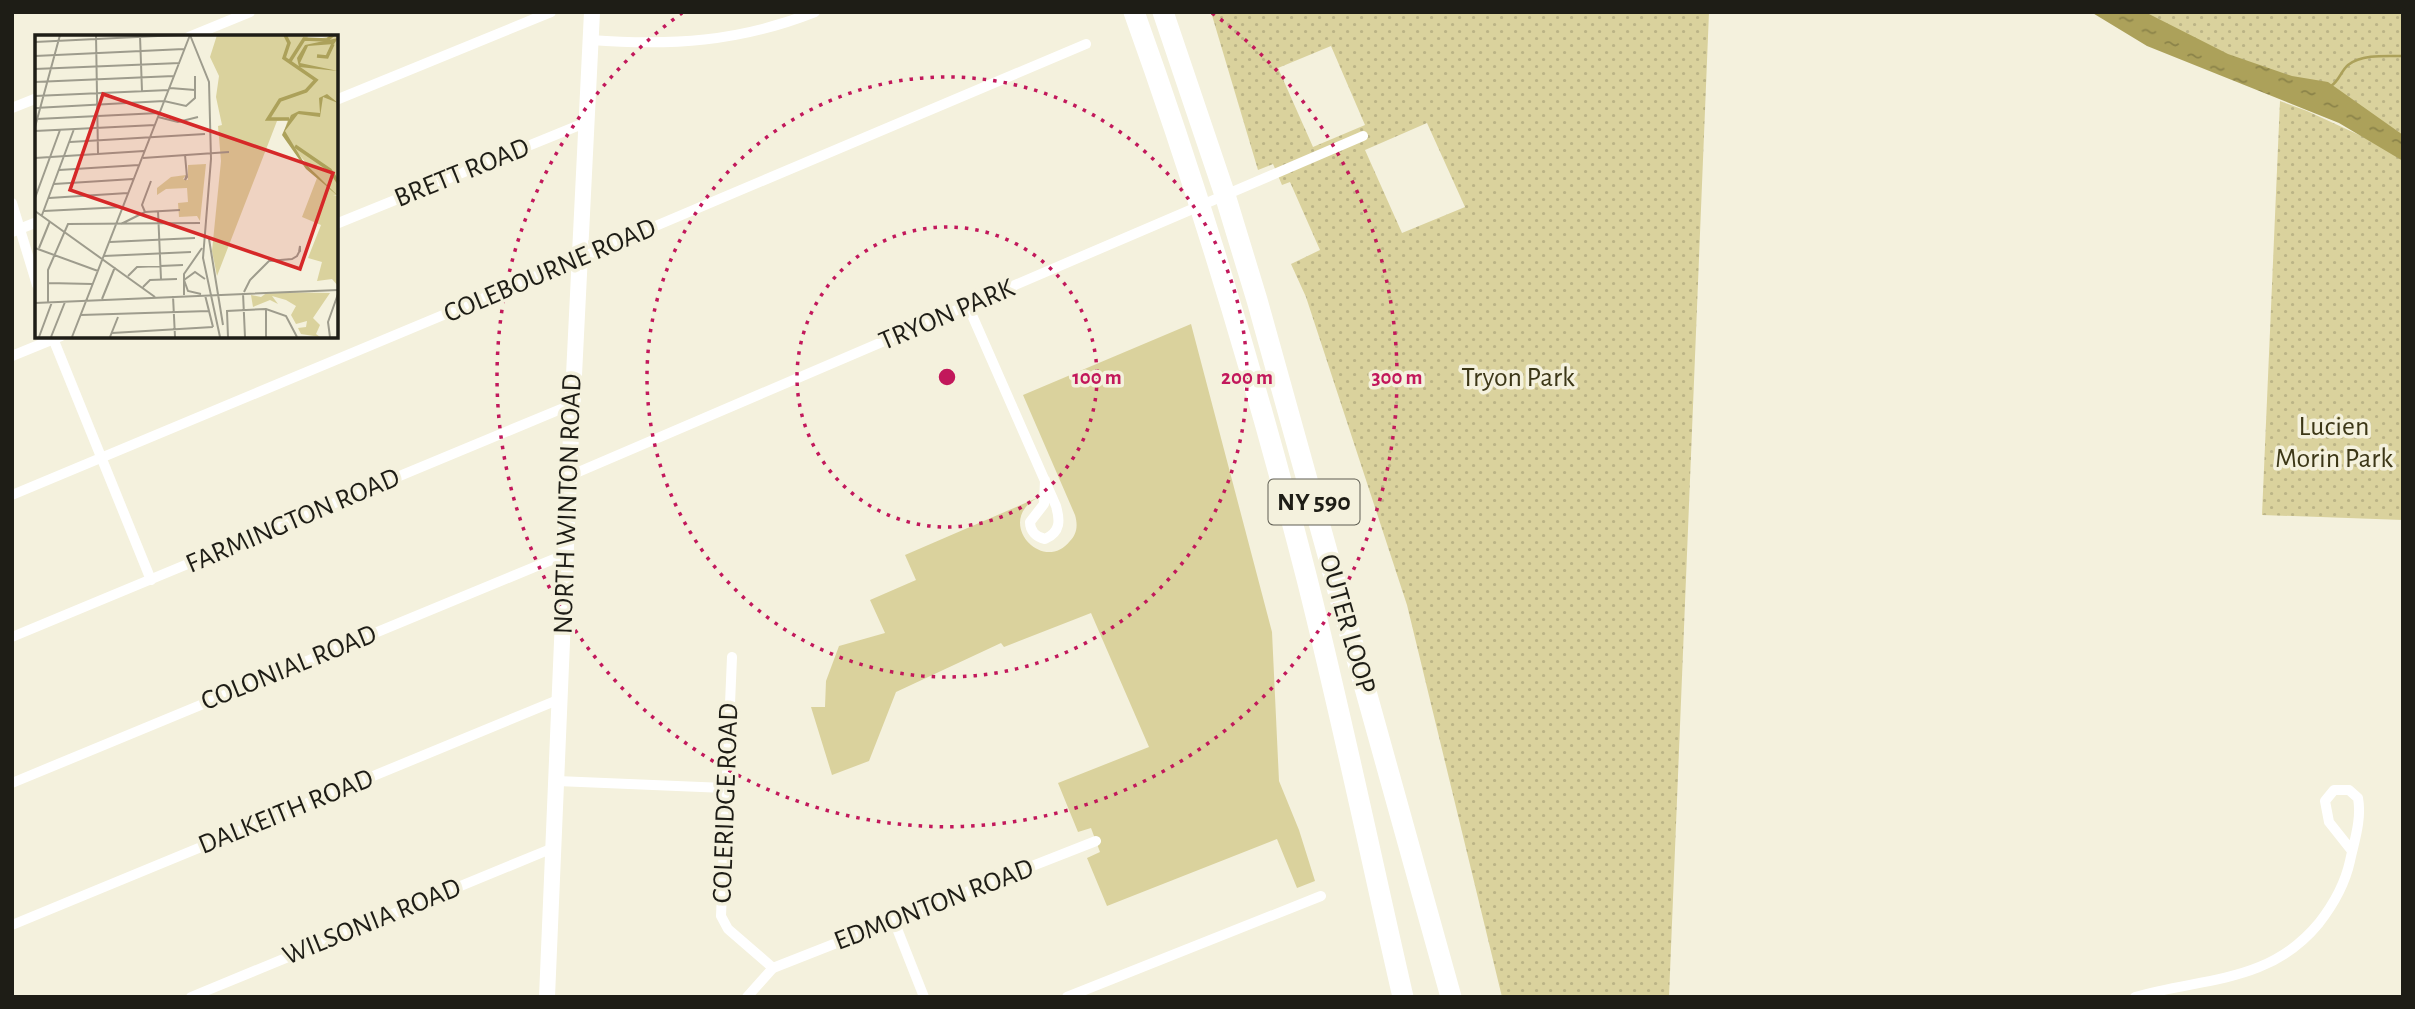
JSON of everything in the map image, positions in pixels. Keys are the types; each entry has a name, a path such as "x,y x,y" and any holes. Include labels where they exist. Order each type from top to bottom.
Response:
{"highway":[{"name":"OUTER LOOP","path":"1134,12 1168,106 1223,281 1302,561 1403,997"},
{"name":"OUTER LOOP","path":"1163,12 1231,213 1257,300 1450,993"}],"main road":[{"name":"NORTH WINTON ROAD","path":"546,996 592,12"}],"street":[{"path":"194,35 250,12"},
{"path":"338,99 551,12"},
{"path":"591,40 666,43 713,40 757,32 815,12"},
{"name":"COLEBOURNE ROAD","path":"12,495 1086,44"},
{"path":"12,108 35,99"},
{"name":"BRETT ROAD","path":"338,223 587,122"},
{"name":"TRYON PARK","path":"569,476 1363,136"},
{"path":"12,203 16,230 35,280"},
{"path":"16,230 35,223"},
{"path":"968,306 1045,480 1056,506 1058,528 1052,536 1045,539 1030,529 1030,522 1044,504 1045,480"},
{"path":"12,356 53,338"},
{"path":"55,338 151,580"},
{"name":"FARMINGTON ROAD","path":"12,637 573,404"},
{"name":"COLONIAL ROAD","path":"12,783 566,554"},
{"name":"COLERIDGE ROAD","path":"732,657 722,920 728,929 773,968"},
{"name":"DALKEITH ROAD","path":"12,925 560,699"},
{"path":"557,781 725,788"},
{"path":"2135,997 2254,970 2293,949 2320,920 2339,892 2352,851 2359,817 2358,798 2349,790 2334,790 2325,801 2326,815 2352,851"},
{"name":"EDMONTON ROAD","path":"773,968 1096,841"},
{"name":"WILSONIA ROAD","path":"191,997 553,848"},
{"path":"1067,997 1321,895"},
{"path":"894,921 924,997"},
{"path":"747,997 773,968"}],"green space":[{"name":"Tryon Park","path":"1211,12 1709,12 1669,997 1502,997 1407,605 1306,297 1291,264 1320,250 1290,182 1282,185 1273,164 1258,170","holes":["1331,46 1365,125 1313,147 1278,68","1427,123 1465,207 1402,233 1365,150"]},
{"path":"2117,12 2403,12 2403,143"},
{"name":"Lucien Morin Park","path":"2280,101 2403,155 2403,520 2262,515"},
{"path":"1191,324 1272,632 1279,781 1299,830 1315,881 1297,888 1277,839 1107,906 1087,858 1100,852 1091,828 1078,832 1058,783 1149,747 1091,613 1004,647 1001,643 896,692 869,761 832,775 811,707 825,707 826,681 839,646 885,633 870,600 916,580 905,555 1037,498 1025,508 1020,520 1021,531 1027,541 1036,549 1047,552 1059,550 1072,538 1076,529 1075,515 1023,395"}],"water":[{"path":"2091,12 2145,12 2228,54 2292,76 2328,82 2403,135 2403,161 2339,123 2147,46"}],"waterway":[{"path":"2331,86 2354,61 2374,56 2403,56"}]}
